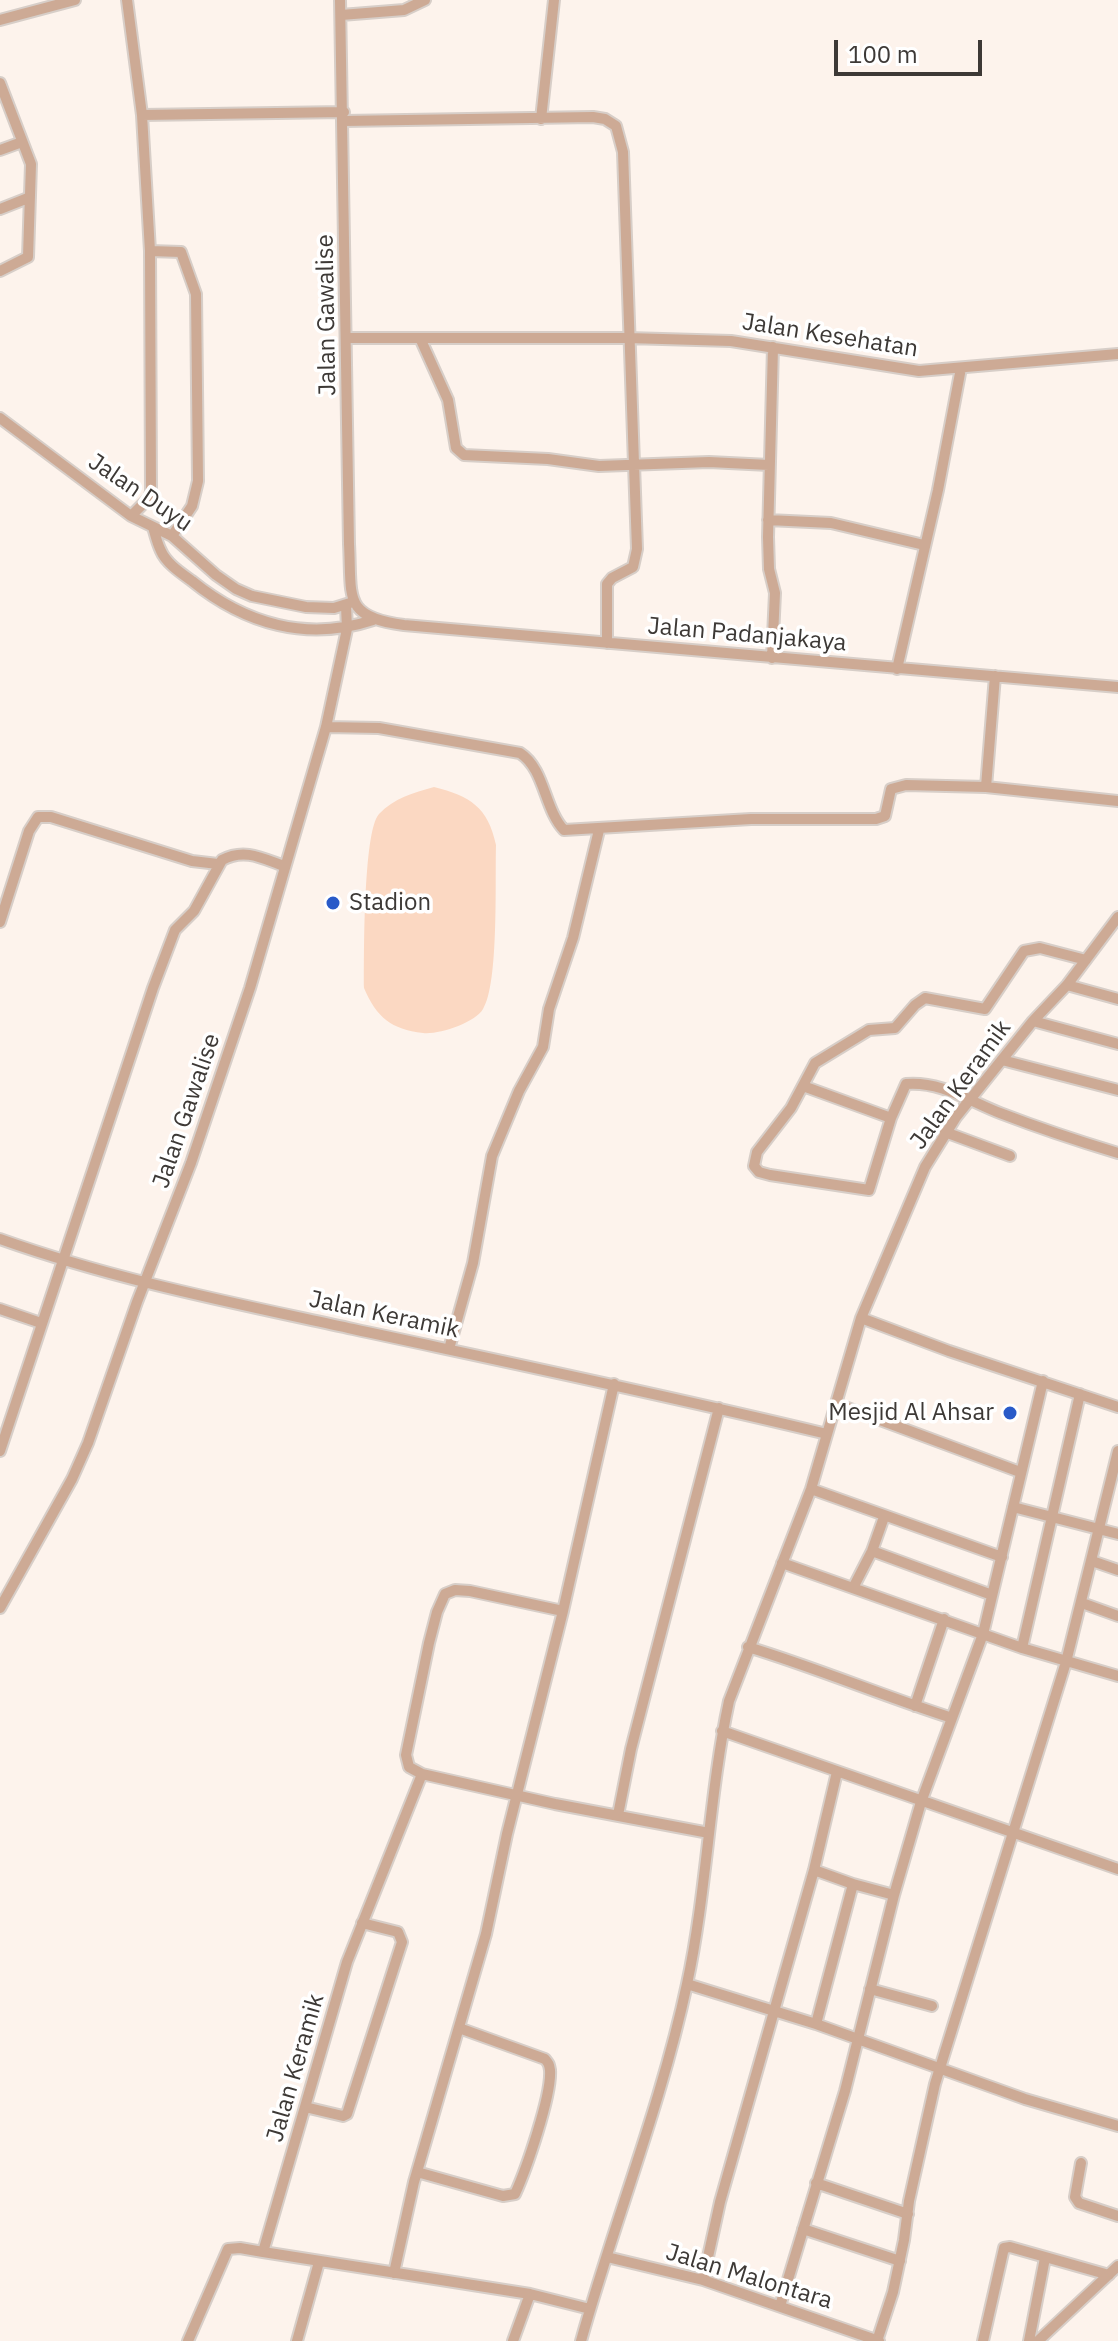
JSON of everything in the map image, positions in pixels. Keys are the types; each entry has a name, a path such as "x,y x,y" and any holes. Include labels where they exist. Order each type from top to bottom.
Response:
{"street":[{"path":"0,20 75,0"},
{"path":"127,0 142,115 150,251 151,492 131,516"},
{"name":"Jalan Gawalise","path":"0,1608 72,1479 88,1443 191,1163 250,988 326,727 347,629 348,338 340,0"},
{"path":"341,15 404,10 425,0"},
{"path":"541,119 554,0"},
{"path":"0,271 28,257 31,164 1,86"},
{"path":"142,115 598,117 610,121 617,128 623,152 628,338 636,464 635,562 607,584 607,643"},
{"path":"0,150 22,142"},
{"path":"0,209 28,198"},
{"path":"150,251 181,252 196,294 198,481 192,506 172,536"},
{"name":"Jalan Kesehatan","path":"348,338 731,341 912,371 1117,353"},
{"path":"420,338 448,400 456,448 462,455 548,459 592,465 709,462 769,465"},
{"path":"772,658 775,593 769,569 768,520 773,347"},
{"path":"897,669 941,476 961,368"},
{"name":"Jalan Duyu","path":"0,418 131,516 172,536 216,575 247,594 306,607 349,603"},
{"path":"768,520 831,523 924,545"},
{"path":"153,527 161,553 208,594 233,611 282,625 331,630 347,629 373,620"},
{"path":"349,603 373,620"},
{"name":"Jalan Padanjakaya","path":"373,620 1118,687"},
{"path":"986,787 995,676"},
{"path":"326,727 379,728 520,753 532,764 553,816 562,829 599,830 751,819 876,819 885,816 890,791 898,786 986,787 1118,801"},
{"path":"0,922 29,831 38,817 51,817 192,861 218,864"},
{"path":"449,1349 473,1263 492,1156 519,1091 543,1047 549,1009 573,938 599,830"},
{"path":"0,1451 175,930 194,911 218,864 229,856 245,853 284,866"},
{"name":"Jalan Keramik","path":"581,2341 654,2107 687,1984 722,1731 729,1701 811,1489 861,1318 912,1194 945,1132 1033,1021 1067,985 1118,917"},
{"path":"1086,960 1040,948 1024,951 987,1008 921,999 895,1028 869,1030 820,1059 811,1069 791,1108 757,1152 753,1162 759,1172 869,1190 891,1118 906,1084 928,1084 1025,1122 1118,1153"},
{"path":"1067,985 1118,999"},
{"path":"1033,1021 1118,1044"},
{"path":"1002,1060 1118,1090"},
{"path":"803,1086 891,1118"},
{"path":"945,1132 1010,1156"},
{"name":"Jalan Keramik","path":"0,1239 62,1261 146,1284 614,1384 827,1434"},
{"path":"0,1309 41,1323"},
{"path":"861,1318 1118,1407"},
{"path":"780,2306 845,2091 894,1895 921,1802 983,1634 1043,1381"},
{"path":"394,2273 417,2172 486,1934 614,1384"},
{"path":"1022,1648 1080,1394"},
{"path":"837,1404 1020,1472"},
{"path":"618,1815 631,1749 719,1408"},
{"path":"878,2341 900,2261 939,2069 1066,1662 1118,1451"},
{"path":"811,1489 1002,1557"},
{"path":"1013,1507 1118,1534"},
{"path":"853,1588 872,1551 884,1517"},
{"path":"872,1551 992,1595"},
{"path":"1092,1561 1118,1570"},
{"path":"782,1563 1022,1648 1118,1676"},
{"path":"563,1611 470,1591 455,1590 445,1594 433,1627 406,1755 409,1767 422,1774 709,1833"},
{"path":"1082,1603 1118,1616"},
{"path":"915,1706 944,1619"},
{"path":"748,1647 813,1667 851,1684 952,1718"},
{"path":"722,1731 1118,1869"},
{"path":"703,2280 720,2202 814,1870 837,1772"},
{"name":"Jalan Keramik","path":"263,2252 347,1962 422,1774"},
{"path":"814,1870 894,1895"},
{"path":"816,2024 853,1884"},
{"path":"305,2107 343,2116 347,2114 402,1942 398,1932 362,1923"},
{"path":"687,1984 858,2038 1025,2099 1118,2126"},
{"path":"870,1989 932,2006"},
{"path":"417,2172 503,2196 515,2194 543,2108 550,2074 545,2059 459,2028"},
{"path":"1081,2163 1075,2197 1079,2203 1118,2216"},
{"path":"816,2183 908,2214"},
{"path":"803,2229 900,2261"},
{"path":"983,2341 1004,2248 1010,2247 1109,2275"},
{"path":"188,2341 228,2249 240,2248 530,2294 590,2309"},
{"name":"Jalan Malontara","path":"607,2257 703,2280 878,2341"},
{"path":"1029,2341 1045,2258"},
{"path":"297,2341 319,2262"},
{"path":"1038,2341 1118,2266"},
{"path":"513,2341 530,2294"}],"shaded area":[{"path":"434,787 476,805 493,832 496,845 495,931 492,978 483,1009 456,1027 423,1033 386,1020 374,1007 364,988 367,869 374,825 379,814 397,800"}],"place":[{"name":"Stadion","path":"333,903"},
{"name":"Mesjid Al Ahsar","path":"1010,1413"}]}
